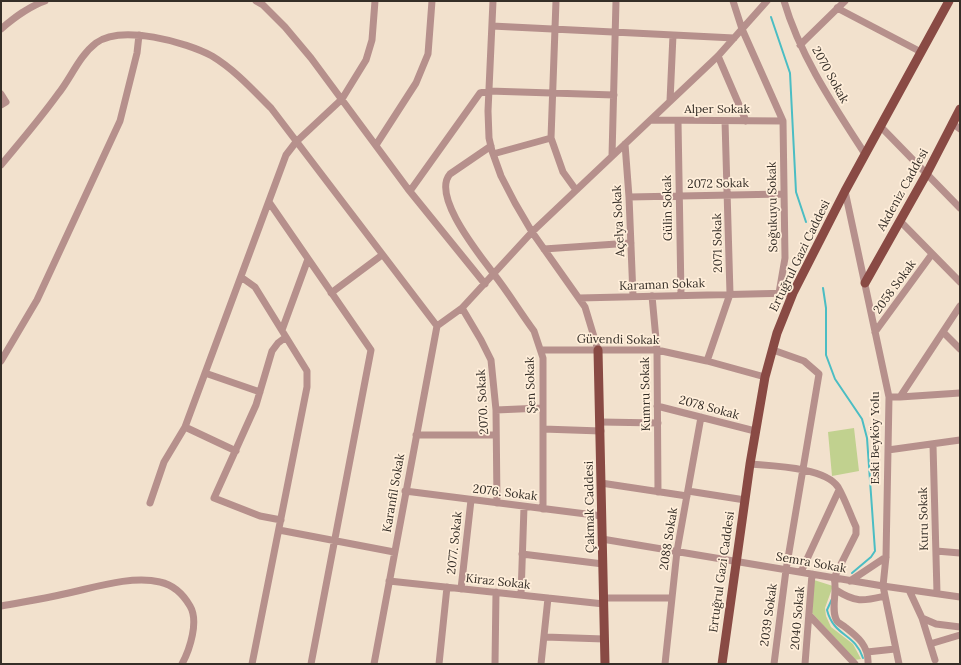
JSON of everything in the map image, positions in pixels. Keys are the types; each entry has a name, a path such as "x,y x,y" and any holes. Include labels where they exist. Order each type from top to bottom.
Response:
{"main road":[{"name":"Ertuğrul Gazi Caddesi","path":"722,664 755,431 765,377 773,350 793,293 845,191 865,154 882,127 945,2"},
{"name":"Akdeniz Caddesi","path":"865,282 927,173 960,109"},
{"name":"Çakmak Caddesi","path":"598,350 601,426 605,664"}],"street":[{"path":"1,29 16,16 34,5 45,1"},
{"path":"256,1 268,9 285,27 342,99 410,191 485,284"},
{"path":"267,1 268,9"},
{"path":"150,503 164,462 185,428 286,155 296,142 342,99 366,60 372,40 375,1"},
{"path":"376,145 416,83 428,54 432,1"},
{"path":"493,1 488,111 493,154 508,189 532,232 585,307 598,350"},
{"path":"556,1 551,138 563,172 576,190"},
{"path":"612,156 616,1"},
{"path":"733,1 742,28 783,121"},
{"path":"1,165 57,96 84,54 97,42 116,35 139,35 178,43 211,56 239,76 270,108 437,326 462,308 532,232 718,56 767,1"},
{"name":"2070 Sokak","path":"784,1 800,45 836,109 865,154"},
{"path":"800,45 845,1"},
{"path":"837,8 921,52"},
{"path":"492,26 734,38"},
{"path":"1,361 37,300 120,121 138,53 139,35"},
{"path":"670,101 673,35"},
{"path":"718,56 746,121"},
{"path":"410,191 480,93 489,91 614,95"},
{"path":"1,94 6,102 1,105"},
{"name":"Alper Sokak","path":"651,120 783,121"},
{"name":"Gülin Sokak","path":"678,121 678,196 681,295"},
{"name":"2071 Sokak","path":"707,361 730,294 725,121"},
{"name":"Soğukuyu Sokak","path":"779,293 785,258 783,121"},
{"path":"952,123 960,129"},
{"path":"882,127 960,208"},
{"path":"493,154 551,138"},
{"name":"Açelya Sokak","path":"625,144 629,197 633,296"},
{"name":"Şen Sokak","path":"491,146 450,174 446,186 448,199 460,226 534,332 541,350 543,358 543,509"},
{"name":"Eski Beyköy Yolu","path":"845,191 889,397 886,557 883,586 899,664"},
{"name":"2072 Sokak","path":"629,197 783,194"},
{"path":"269,202 371,350 311,664"},
{"path":"900,221 960,282"},
{"path":"544,249 631,243"},
{"name":"2058 Sokak","path":"875,332 932,254"},
{"path":"331,292 382,255"},
{"path":"282,330 308,260"},
{"path":"241,276 255,287 307,371 307,387 252,664"},
{"name":"Karaman Sokak","path":"579,298 793,293"},
{"name":"Kumru Sokak","path":"652,296 657,350 658,492"},
{"path":"900,397 960,306"},
{"name":"2070. Sokak","path":"462,308 491,360 496,410 497,503"},
{"name":"Karanfil Sokak","path":"374,664 437,326"},
{"path":"943,332 960,349"},
{"path":"281,520 260,516 214,498 260,392 272,351 278,343 286,337"},
{"name":"Güvendi Sokak","path":"541,350 657,350 707,361 765,377"},
{"name":"2039 Sokak","path":"773,350 804,361 819,374 786,570 774,664"},
{"path":"205,373 260,392"},
{"path":"889,397 960,393"},
{"name":"2078 Sokak","path":"658,406 755,431"},
{"path":"496,410 542,408"},
{"name":"2088 Sokak","path":"665,664 677,551 701,417"},
{"path":"543,429 658,423"},
{"path":"185,428 236,450"},
{"path":"416,434 496,435"},
{"path":"888,450 933,445 960,440"},
{"name":"Kuru Sokak","path":"933,445 937,593"},
{"path":"750,464 802,470 825,477 837,486 856,527 856,534 834,578 836,590 834,609 837,621 862,641 867,652 868,664"},
{"path":"601,483 658,492 687,493 745,500"},
{"path":"801,572 839,490"},
{"name":"2076. Sokak","path":"405,492 602,516"},
{"name":"2077. Sokak","path":"462,589 471,500"},
{"path":"521,595 524,506"},
{"path":"279,530 394,552"},
{"name":"Semra Sokak","path":"602,539 850,581 960,596"},
{"path":"936,551 960,553"},
{"path":"522,554 603,564"},
{"path":"850,581 886,557"},
{"name":"2040 Sokak","path":"805,664 812,574"},
{"path":"1,606 114,583 140,581 160,582 175,588 185,597 194,612 188,653 182,664"},
{"name":"Kiraz Sokak","path":"389,582 548,598 604,601 672,598"},
{"path":"439,664 447,587"},
{"path":"836,590 847,597 859,601 885,596"},
{"path":"909,590 922,618 935,660"},
{"path":"495,664 496,592"},
{"path":"541,664 548,598"},
{"path":"809,615 855,664"},
{"path":"922,618 936,624 960,627"},
{"path":"930,644 960,635"},
{"path":"545,637 604,639"},
{"path":"867,652 895,649"}],"green space":[{"path":"854,428 859,471 832,476 828,432"},
{"path":"814,580 833,586 825,608 826,616 831,627 853,644 861,659 855,660 812,613"}],"waterway":[{"path":"771,17 790,73 796,192 806,222"},
{"path":"823,288 826,308 826,355 835,379 862,419 867,438 875,551 871,557 852,573"},
{"path":"832,599 827,610 830,619 834,625 855,644 863,658"}]}
